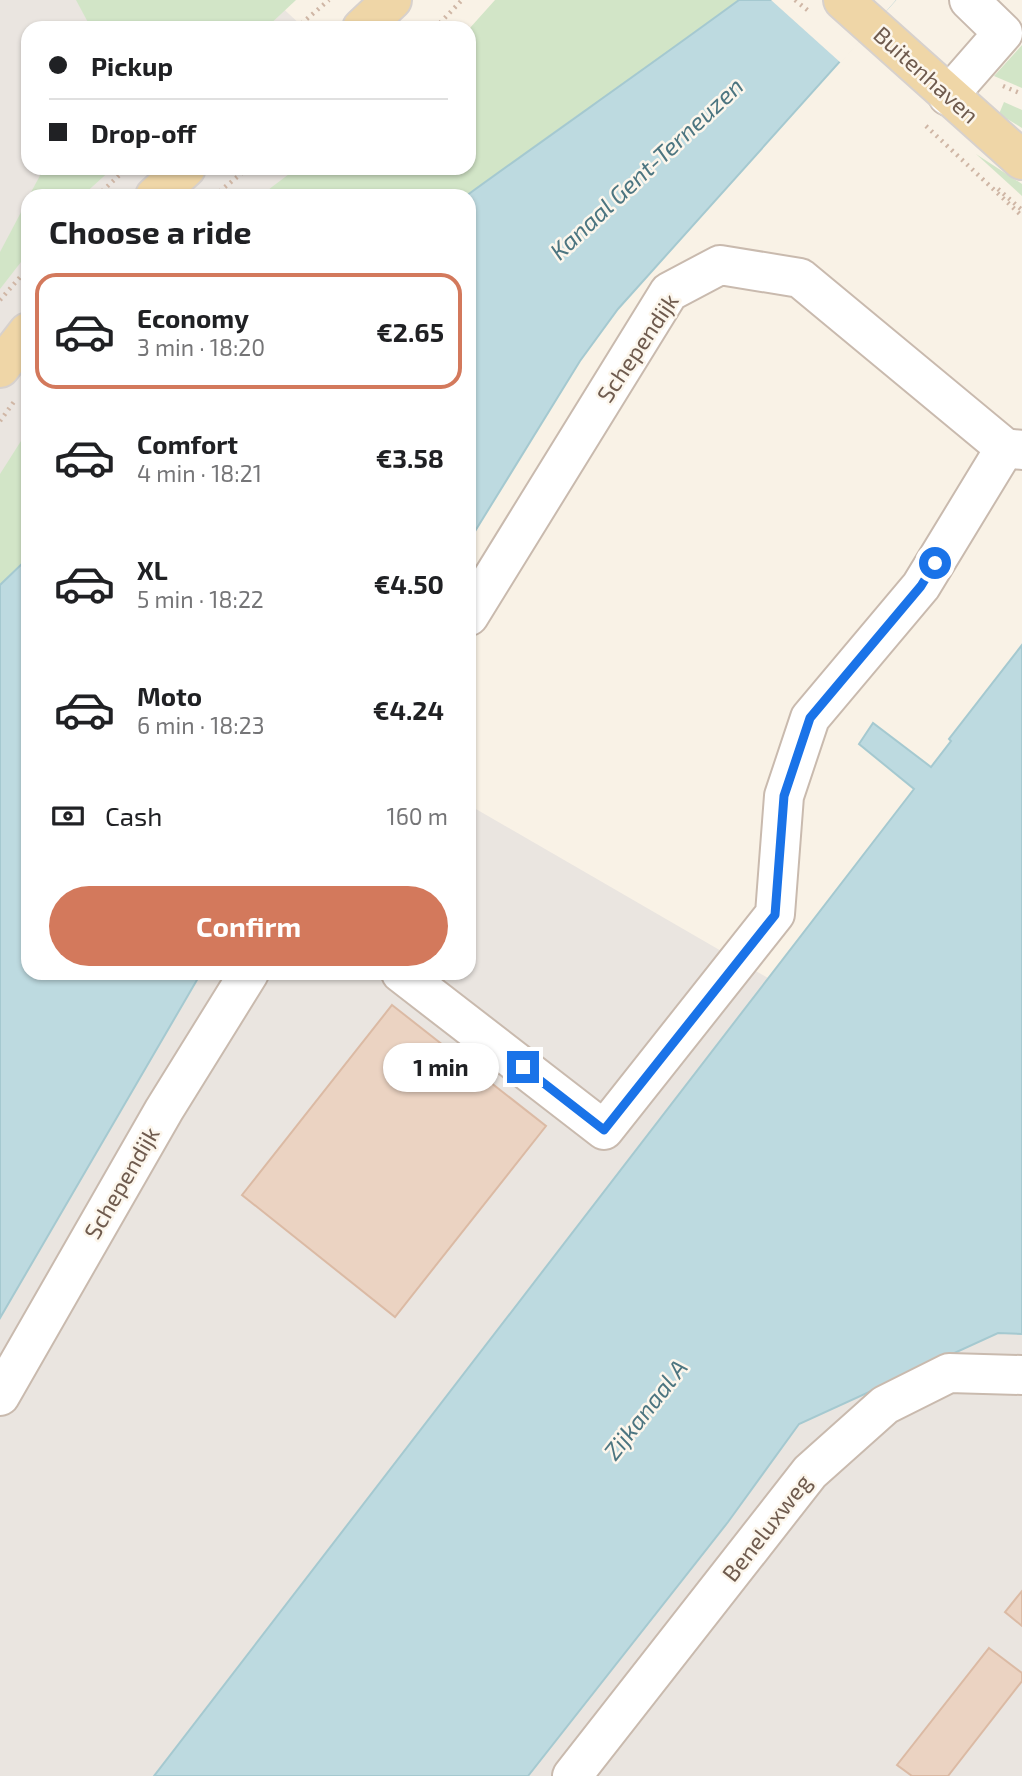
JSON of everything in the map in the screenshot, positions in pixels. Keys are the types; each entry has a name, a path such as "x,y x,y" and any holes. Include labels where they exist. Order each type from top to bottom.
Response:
{"main road":[{"path":"369,21 391,0"},
{"name":"Buitenhaven","path":"844,0 873,27 936,110 1018,154"},
{"path":"163,189 178,175"},
{"path":"0,368 21,341"}],"street":[{"path":"936,110 1003,33 969,0"},
{"name":"Schependijk","path":"476,605 669,292 720,265 800,278 1014,449"},
{"path":"410,980 604,1130 775,915 784,796 810,718 921,586 1014,449"},
{"name":"Schependijk","path":"0,1396 164,1110 244,980"},
{"name":"Beneluxweg","path":"572,1776 810,1472 885,1405 949,1373 1022,1375"}],"path":[{"path":"304,21 329,0"},
{"path":"442,21 462,0"},
{"path":"936,110 1022,216"},
{"path":"104,189 120,175"},
{"path":"222,189 240,175"},
{"path":"0,300 21,276"}],"shaded area":[{"path":"0,0 274,0 296,21 21,21 21,175 457,175 465,189 21,189 21,980 476,980 476,809 1022,1125 1022,1776 0,1776"}],"green space":[{"path":"76,0 296,0 274,21 87,21"},
{"path":"495,0 739,0 476,189 269,189 288,175 476,175 476,21"},
{"path":"1022,45 1022,88 994,76"},
{"path":"1004,102 1022,110 1022,128 999,114"},
{"path":"976,154 1022,184 1022,196"},
{"path":"40,175 105,175 90,189 33,189"},
{"path":"21,212 21,262 0,289 0,252"},
{"path":"21,441 21,565 0,585 0,474"}],"water":[{"name":"Kanaal Gent-Terneuzen","path":"739,0 895,0 618,309 580,361 476,530 476,189"},
{"path":"21,565 21,980 197,980 0,1318 0,585"},
{"name":"Zijkanaal A","path":"1022,645 1022,1334 998,1333 799,1424 728,1522 528,1776 154,1776 914,789 859,744 873,723 931,767 951,741 949,739"}],"pier":[{"path":"771,0 896,0 841,63"}],"building":[{"path":"392,1005 546,1126 395,1317 242,1195"},
{"path":"1022,1591 1022,1626 1005,1612"},
{"path":"989,1648 1022,1673 1022,1681 948,1776 912,1776 897,1765"}],"route":[{"path":"523,1067 604,1130 775,915 784,796 810,718 921,586 935,563"}]}
